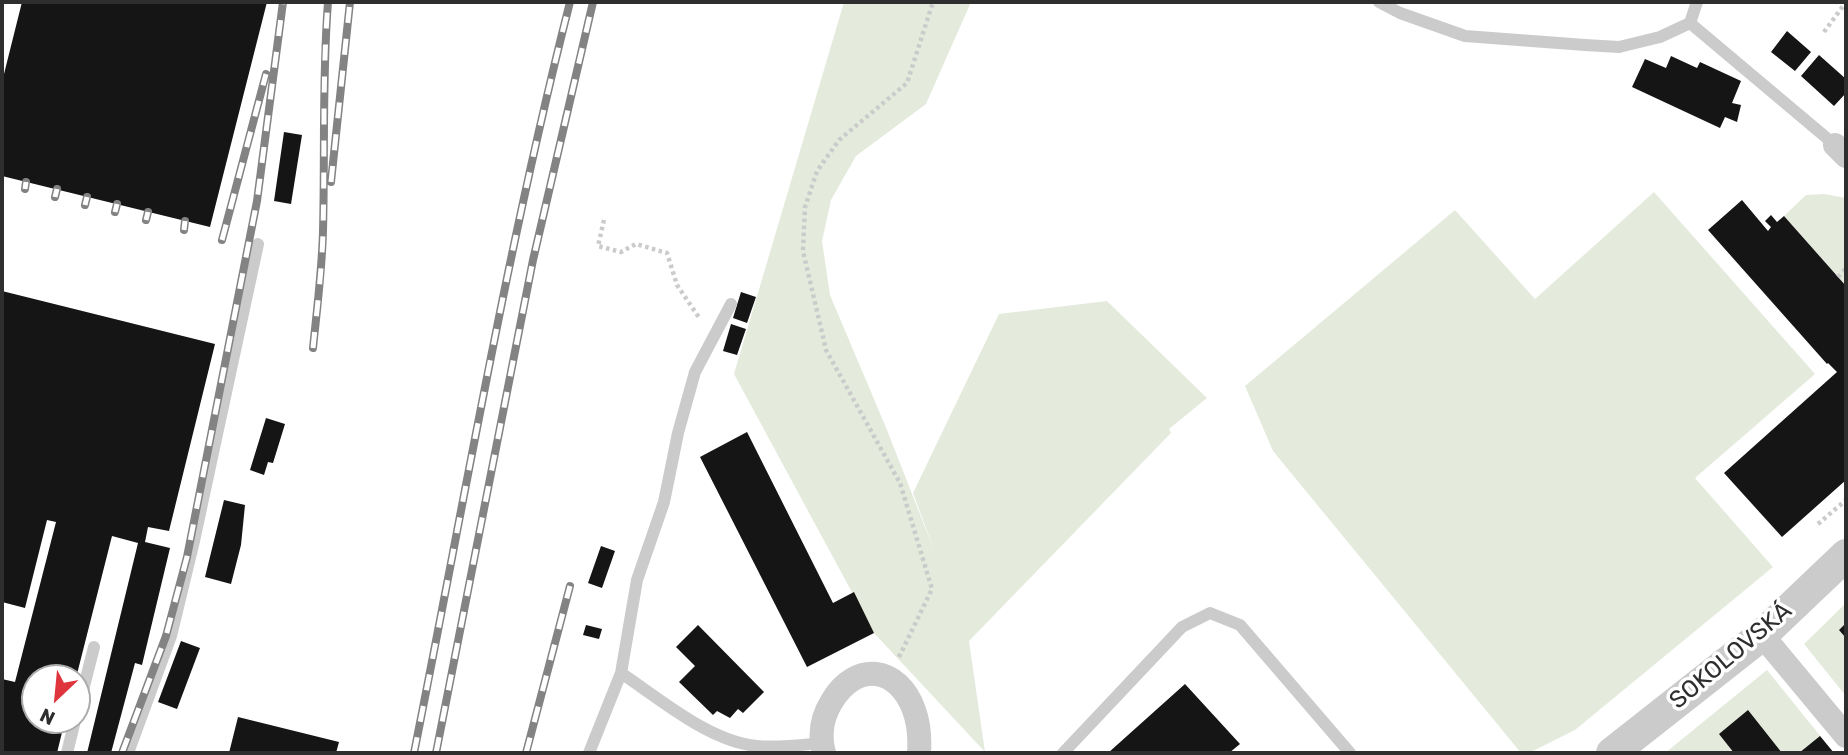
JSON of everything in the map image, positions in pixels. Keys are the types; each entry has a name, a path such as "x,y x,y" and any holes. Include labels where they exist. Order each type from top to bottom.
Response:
{"street":[{"name":"SOKOLOVSKÁ","path":"1612,753 1762,635 1846,555"},
{"path":"1762,635 1846,736"},
{"path":"823,748 824,717 842,685 863,673 874,673 889,678 900,686 914,709 920,736 919,753"}],"lane":[{"path":"1380,2 1400,13 1465,36 1619,47 1660,37 1690,23 1697,2"},
{"path":"1690,23 1840,150"},
{"path":"128,753 174,623 258,244"},
{"path":"589,753 621,673 637,580 664,502 678,433 695,372 731,304"},
{"path":"1063,753 1182,627 1210,613 1240,625 1350,753"},
{"path":"90,664 94,646"},
{"path":"621,673 703,727 730,741 757,746 823,748"},
{"path":"67,753 72,734"}],"path":[{"path":"889,678 932,589 900,483 826,350 803,251 805,207 817,171 839,140 907,83 933,2"},
{"path":"1824,32 1846,2"},
{"path":"604,220 598,246 621,252 636,244 667,253 677,285 700,318 695,372"},
{"path":"1838,277 1846,268"},
{"path":"1818,524 1846,500"}],"green space":[{"path":"844,2 971,2 926,104 856,156 831,200 822,241 830,295 936,555 913,493 999,314 1107,301 1207,398 1169,429 1171,433 969,641 985,752 874,633 734,374"},
{"path":"1654,192 1815,374 1695,478 1773,567 1575,730 1529,753 1521,753 1273,451 1245,386 1455,210 1535,299"},
{"path":"1824,194 1846,198 1846,286 1784,216 1806,195"},
{"path":"1846,603 1846,696 1804,644"},
{"path":"1767,670 1834,753 1665,753"}],"building":[{"path":"22,2 267,2 210,227 2,176 2,82"},
{"path":"1787,31 1811,52 1795,71 1771,52"},
{"path":"1819,55 1846,79 1846,93 1834,106 1801,76"},
{"path":"1671,56 1697,68 1700,62 1741,81 1732,103 1741,105 1737,122 1725,117 1720,128 1632,87 1645,59 1666,68"},
{"path":"284,132 302,135 291,204 274,201"},
{"path":"1742,200 1768,231 1771,227 1765,221 1771,215 1777,222 1784,216 1846,286 1846,480 1782,537 1724,473 1837,372 1708,230"},
{"path":"2,291 215,344 169,531 148,527 145,542 170,548 142,665 135,663 111,753 87,753 138,543 112,536 80,664 21,664 21,734 62,734 57,753 2,753 2,679 15,682 56,522 47,520 25,608 2,602"},
{"path":"741,292 756,297 747,323 733,318"},
{"path":"731,324 746,329 737,355 723,351"},
{"path":"266,418 285,424 273,463 268,462 264,475 250,470"},
{"path":"747,432 833,603 854,592 874,633 807,667 700,457"},
{"path":"224,500 245,505 241,545 231,584 205,577"},
{"path":"601,546 615,551 602,588 588,583"},
{"path":"1846,623 1846,638 1839,630"},
{"path":"586,625 602,629 599,639 583,635"},
{"path":"698,625 764,692 743,713 738,709 730,718 717,711 713,715 679,682 695,666 676,647"},
{"path":"181,641 200,648 177,709 158,702"},
{"path":"1185,684 1240,744 1229,753 1108,753"},
{"path":"1748,710 1782,753 1734,753 1719,734"},
{"path":"238,717 339,742 336,753 229,753"},
{"path":"1820,736 1834,753 1799,753"}],"railway":[{"path":"122,753 166,636 187,557 257,201 283,2"},
{"path":"313,348 324,202 324,88 328,2"},
{"path":"331,182 350,2"},
{"path":"414,753 506,282 570,2"},
{"path":"436,753 533,260 593,2"},
{"path":"222,240 266,74"},
{"path":"25,189 26,182"},
{"path":"55,197 57,189"},
{"path":"85,205 87,197"},
{"path":"115,212 117,204"},
{"path":"146,220 148,212"},
{"path":"184,230 185,221"},
{"path":"526,753 570,586"}]}
